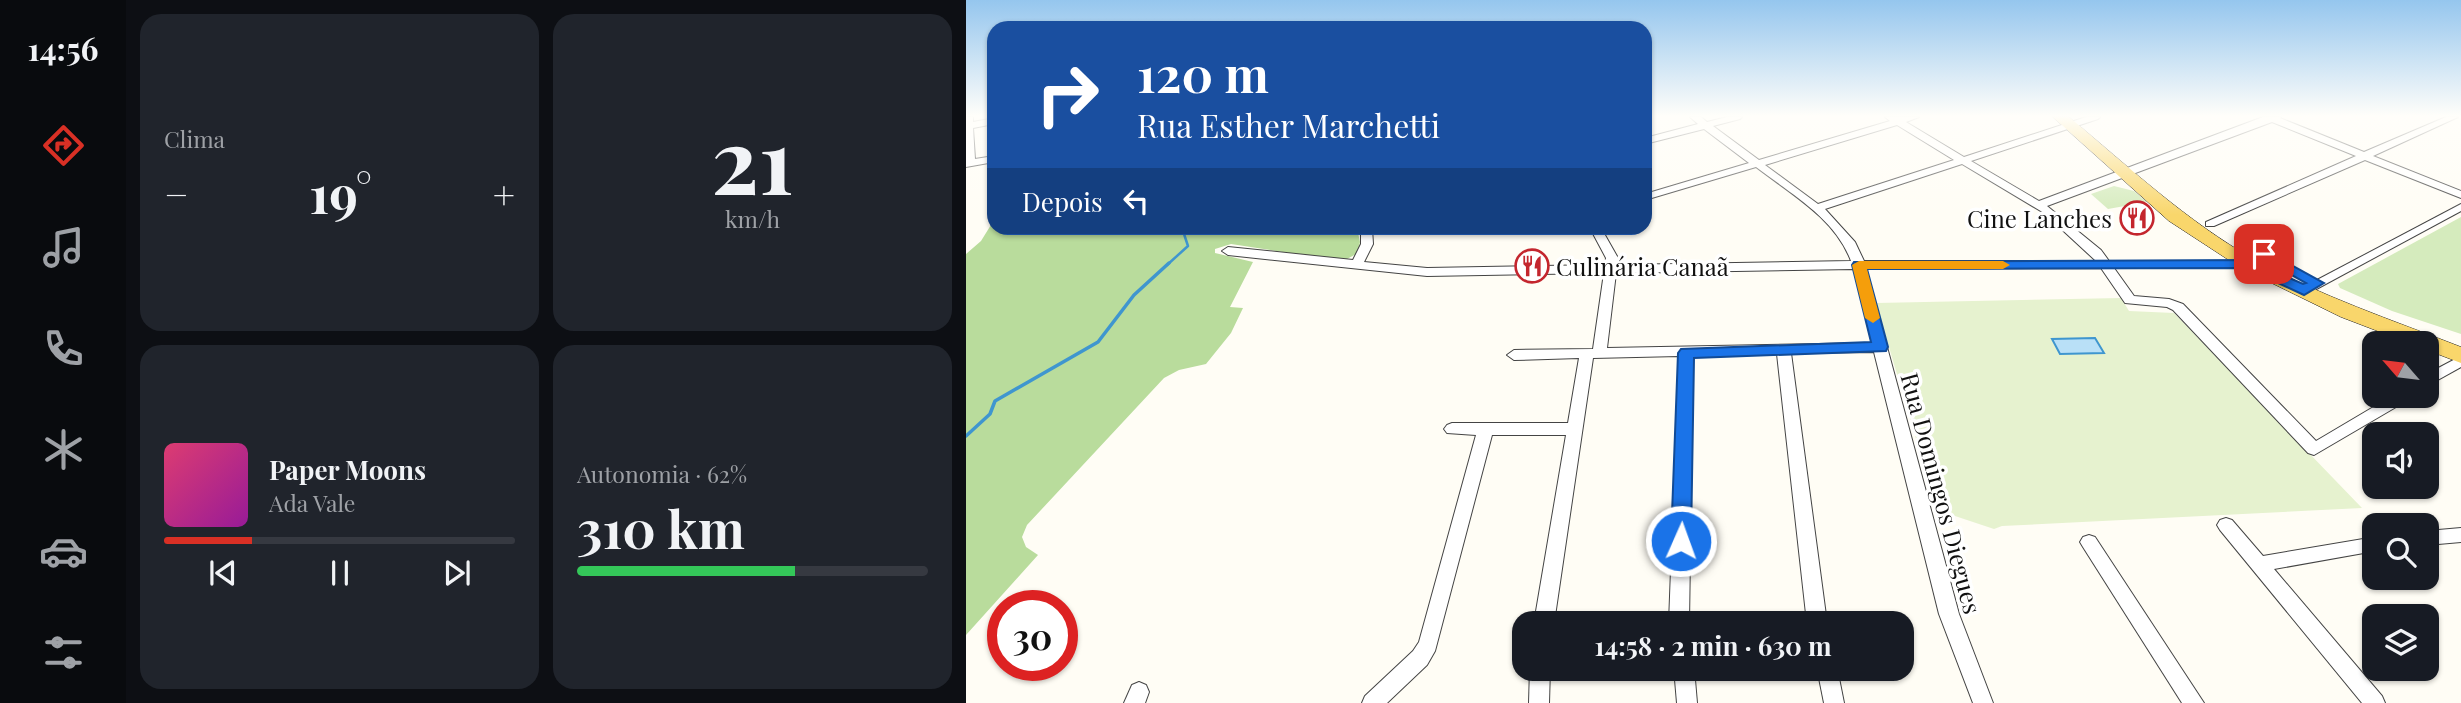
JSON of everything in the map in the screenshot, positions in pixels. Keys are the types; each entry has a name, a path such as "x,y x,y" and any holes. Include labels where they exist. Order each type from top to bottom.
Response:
{"main road":[{"path":"2110,150 2176,217 2248,264 2461,339"},
{"path":"2133,171 2210,224 2370,321 2461,355"}],"street":[{"name":"Rua Domingos Diegues","path":"1738,150 1817,208 1851,244 1859,265 1949,614 1983,703"},
{"path":"1652,195 1800,150"},
{"path":"1946,150 2039,205 2091,247 2130,300 2169,303 2178,307 2314,449 2383,408"},
{"path":"1817,208 1991,150"},
{"path":"2039,205 2188,150"},
{"path":"2350,150 2461,195"},
{"path":"2210,224 2379,150"},
{"path":"968,164 987,160"},
{"path":"2310,287 2461,207"},
{"path":"1355,266 1367,248 1370,235"},
{"path":"1546,611 1575,429 1611,270 1612,258 1600,235"},
{"path":"1228,251 1427,272 1859,265 2248,264"},
{"path":"1514,355 1880,347"},
{"path":"1784,351 1816,611"},
{"path":"1679,611 1686,353"},
{"path":"2440,373 2461,360"},
{"path":"1452,429 1575,429"},
{"path":"1372,703 1420,658 1428,645 1485,430"},
{"path":"2226,525 2375,703"},
{"path":"2439,537 2461,535"},
{"path":"2089,542 2193,703"},
{"path":"2259,564 2362,546"},
{"path":"1539,703 1540,681"},
{"path":"1685,681 1687,703"},
{"path":"1830,681 1834,703"}],"green space":[{"path":"2114,186 2134,191 2147,202 2108,209 2091,194"},
{"path":"2461,217 2461,334 2392,311 2340,288 2338,284"},
{"path":"987,231 987,235 1358,235 1360,242 1358,253 1347,259 1334,260 1231,244 1215,249 1215,253 1253,262 1230,307 1243,308 1231,333 1206,364 1179,370 1164,378 1027,525 1022,537 1026,547 1038,555 1006,590 987,590 987,612 966,635 966,254 981,241"},
{"path":"2121,298 2129,311 2174,313 2362,508 2002,526 1994,529 1937,510 1876,303"}],"water":[{"path":"2095,338 2104,353 2060,354 2052,339"}],"waterway":[{"path":"1167,265 1188,246 1184,235"},
{"path":"966,436 990,414 995,401 1098,342 1134,295 1169,263"}],"slow traffic":[{"path":"1873,318 1859,265 2003,265"}],"place":[{"name":"Cine Lanches","path":"2137,218"},
{"name":"Culinária Canaã","path":"1532,266"}],"route":[{"path":"1681,541 1686,353 1880,347 1859,265 2248,264 2304,290 2317,283 2264,254"}]}
